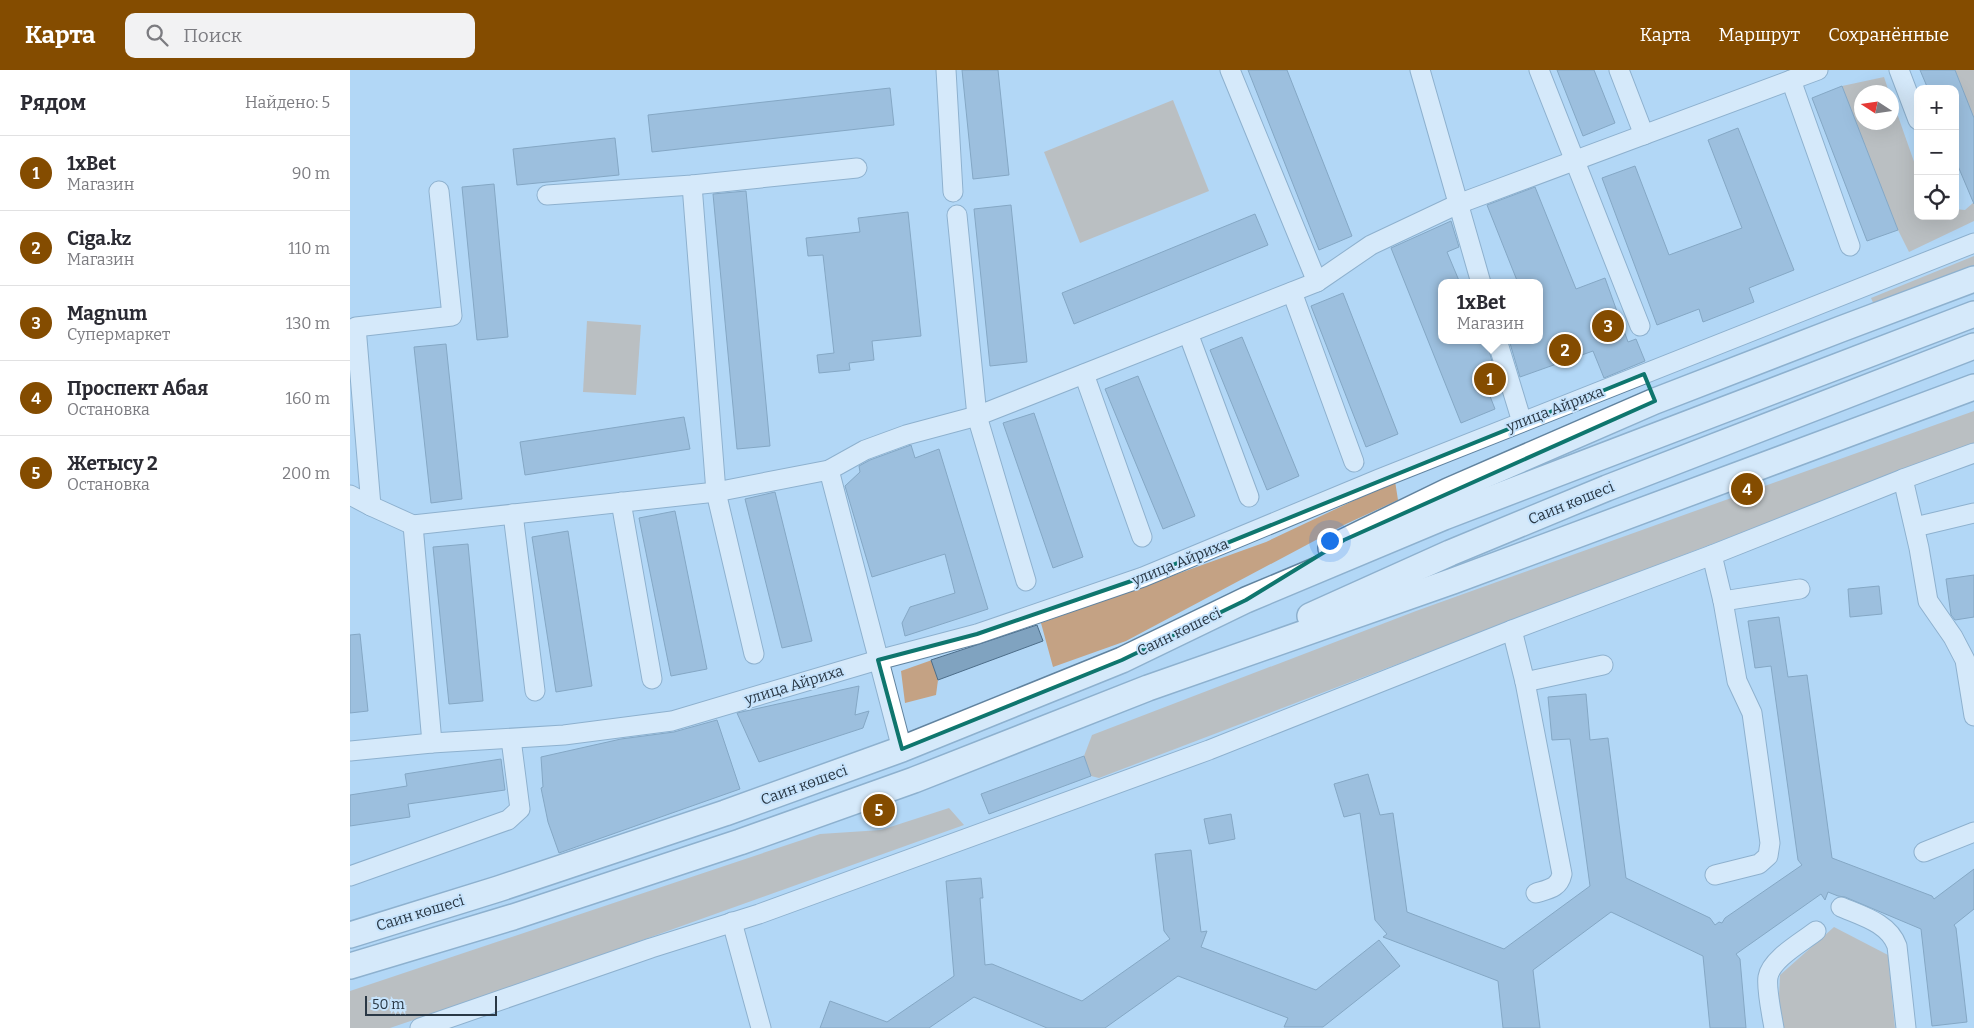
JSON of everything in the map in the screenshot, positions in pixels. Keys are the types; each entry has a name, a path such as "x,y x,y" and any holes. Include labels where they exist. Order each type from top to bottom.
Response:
{"main road":[{"name":"Саин көшесі","path":"1246,600 1344,540 1448,491 1655,401 1974,279"},
{"name":"Саин көшесі","path":"350,935 498,889 716,817 902,749 1122,660 1246,600 1444,517 1974,314"},
{"name":"Саин көшесі","path":"1148,688 1441,557 1607,488 1974,346"},
{"name":"Саин көшесі","path":"350,966 513,917 740,842 914,780 1148,688 1453,582 1974,387"}],"street":[{"path":"946,70 953,192"},
{"path":"1230,70 1317,282"},
{"path":"1420,70 1480,279"},
{"path":"1539,70 1640,326"},
{"path":"1619,70 1644,135"},
{"path":"350,496 413,525 716,492 829,470 865,450 906,435 977,416 1317,282 1371,245 1458,204 1818,70"},
{"path":"1899,70 1914,109"},
{"path":"1791,80 1850,246"},
{"path":"547,195 692,185 856,168"},
{"path":"692,185 716,492 754,654"},
{"path":"371,506 356,327 452,316 439,191"},
{"path":"958,215 977,416 1026,582"},
{"name":"улица Айриха","path":"350,751 432,743 564,735 672,722 878,660 977,634 1134,580 1522,422 1974,243"},
{"path":"1292,292 1354,462"},
{"path":"1188,333 1249,497"},
{"path":"1498,344 1522,422"},
{"path":"1084,374 1142,537"},
{"path":"1644,374 1655,401"},
{"path":"420,1028 732,922 1209,750 1512,630 1712,555 1903,479 1974,453"},
{"path":"829,470 902,749"},
{"path":"1903,479 1915,527 1928,602 1953,637 1965,660 1974,716"},
{"path":"621,502 652,679"},
{"path":"1915,527 1974,513"},
{"path":"513,514 535,691"},
{"path":"413,525 432,743"},
{"path":"1712,555 1723,601 1737,681 1752,713 1770,843 1768,856 1759,864 1715,875"},
{"path":"1723,601 1800,589"},
{"path":"1512,630 1525,682 1562,874 1561,880 1556,887 1536,894"},
{"path":"1525,682 1603,665"},
{"path":"350,876 508,820 520,809 511,738"},
{"path":"1924,852 1974,832"},
{"path":"1841,907 1875,922 1894,937 1897,946 1906,1028"},
{"path":"732,922 761,1028"},
{"path":"1774,1028 1768,978 1771,967 1816,931"}],"highlighted area":[{"path":"1644,374 1655,401 1344,540 1246,600 1122,660 902,749 878,660 977,634 1143,577"}],"shaded area":[{"path":"1955,70 1974,70 1974,118"},
{"path":"1884,77 1887,85 1854,85 1854,117 1842,86"},
{"path":"1173,100 1209,191 1080,243 1044,152"},
{"path":"1899,119 1914,162 1914,220 1959,220 1959,209 1965,210 1974,202 1974,221 1909,252 1898,230 1859,130 1899,130"},
{"path":"1974,256 1974,271 1875,307 1871,298"},
{"path":"587,321 641,325 636,395 583,392"},
{"path":"1974,411 1974,444 1099,778 1091,776 1084,756 1092,735 1416,611"},
{"path":"1395,481 1398,500 1346,524 1126,641 1053,667 1041,623 1266,542"},
{"path":"932,660 938,680 936,695 905,703 901,671"},
{"path":"949,808 964,825 531,980 390,1028 350,1028 350,991 820,834 881,830"},
{"path":"1834,927 1888,955 1895,1028 1781,1028 1778,1017 1780,975"}],"building":[{"path":"962,70 998,70 1009,175 973,179"},
{"path":"1248,70 1287,70 1352,236 1319,250"},
{"path":"1557,70 1594,70 1615,123 1583,136"},
{"path":"1920,70 1955,70 1974,118 1974,204 1959,168 1959,85 1926,85"},
{"path":"1842,86 1854,117 1854,130 1859,130 1898,230 1867,241 1812,98"},
{"path":"890,88 894,125 652,152 648,115"},
{"path":"1738,128 1794,270 1749,288 1754,302 1703,322 1699,309 1657,325 1602,178 1635,166 1669,255 1742,228 1708,140"},
{"path":"615,138 619,175 517,185 513,149"},
{"path":"494,184 508,337 477,340 462,187"},
{"path":"1535,187 1576,289 1605,278 1628,342 1636,339 1645,361 1604,378 1593,351 1520,377 1510,344 1543,344 1543,279 1516,279 1487,205"},
{"path":"746,191 770,446 737,449 713,194"},
{"path":"1011,205 1027,362 990,366 974,209"},
{"path":"908,212 921,336 872,341 874,360 849,363 850,370 819,373 817,355 834,353 823,255 808,256 806,238 860,232 858,218"},
{"path":"1255,214 1268,245 1074,324 1062,293"},
{"path":"1451,221 1459,247 1447,252 1458,279 1438,279 1438,344 1487,344 1499,386 1488,391 1495,409 1461,423 1391,248"},
{"path":"1343,293 1398,434 1366,447 1311,306"},
{"path":"1242,337 1299,476 1267,490 1210,350"},
{"path":"446,344 462,499 431,503 414,347"},
{"path":"1138,376 1195,516 1163,529 1105,389"},
{"path":"1034,413 1083,557 1053,568 1003,423"},
{"path":"684,417 690,449 525,475 520,442"},
{"path":"911,445 915,458 939,449 988,609 905,636 902,623 910,607 955,593 945,554 872,577 845,486 860,472 859,466"},
{"path":"775,492 812,641 782,648 745,499"},
{"path":"675,511 707,669 671,676 639,518"},
{"path":"568,531 592,686 556,692 532,537"},
{"path":"468,544 483,701 449,704 433,547"},
{"path":"1974,575 1974,617 1955,620 1951,615 1946,579"},
{"path":"1879,586 1882,614 1850,617 1848,589"},
{"path":"1779,617 1788,677 1807,675 1832,858 1932,896 1934,899 1974,869 1974,909 1954,925 1956,928 1967,1022 1932,1026 1921,929 1845,897 1828,892 1825,900 1821,894 1736,954 1740,959 1746,1028 1710,1028 1703,956 1611,912 1533,970 1540,1028 1503,1028 1498,981 1383,937 1387,934 1375,920 1360,813 1344,817 1334,784 1368,774 1380,815 1393,813 1407,912 1504,949 1590,886 1570,739 1552,740 1548,697 1586,694 1590,740 1608,738 1626,878 1710,918 1715,925 1719,922 1722,923 1725,918 1802,865 1798,860 1771,666 1755,668 1748,621"},
{"path":"1037,625 1043,641 938,680 931,660"},
{"path":"360,634 368,711 350,713 350,635"},
{"path":"859,686 855,715 869,711 863,728 759,762 737,713"},
{"path":"717,720 740,789 559,853 548,822 541,788 543,787 541,757 621,739 674,732"},
{"path":"1084,756 1091,776 989,814 981,794"},
{"path":"501,759 505,790 408,804 410,817 350,826 350,795 407,786 405,774"},
{"path":"1231,814 1235,839 1209,844 1204,819"},
{"path":"1191,850 1201,932 1207,931 1201,947 1316,990 1379,940 1400,966 1323,1027 1284,1027 1288,1018 1178,976 1105,1028 1047,1028 974,997 929,1028 820,1028 830,1001 887,1022 954,976 946,881 981,878 983,898 980,898 985,965 992,964 1082,1001 1170,939 1164,931 1155,854"}],"place":[{"name":"Magnum","path":"1608,326"},
{"name":"Ciga.kz","path":"1565,350"},
{"name":"1xBet","path":"1490,379"},
{"name":"Проспект Абая","path":"1747,489"},
{"name":"Жетысу 2","path":"879,810"}]}
